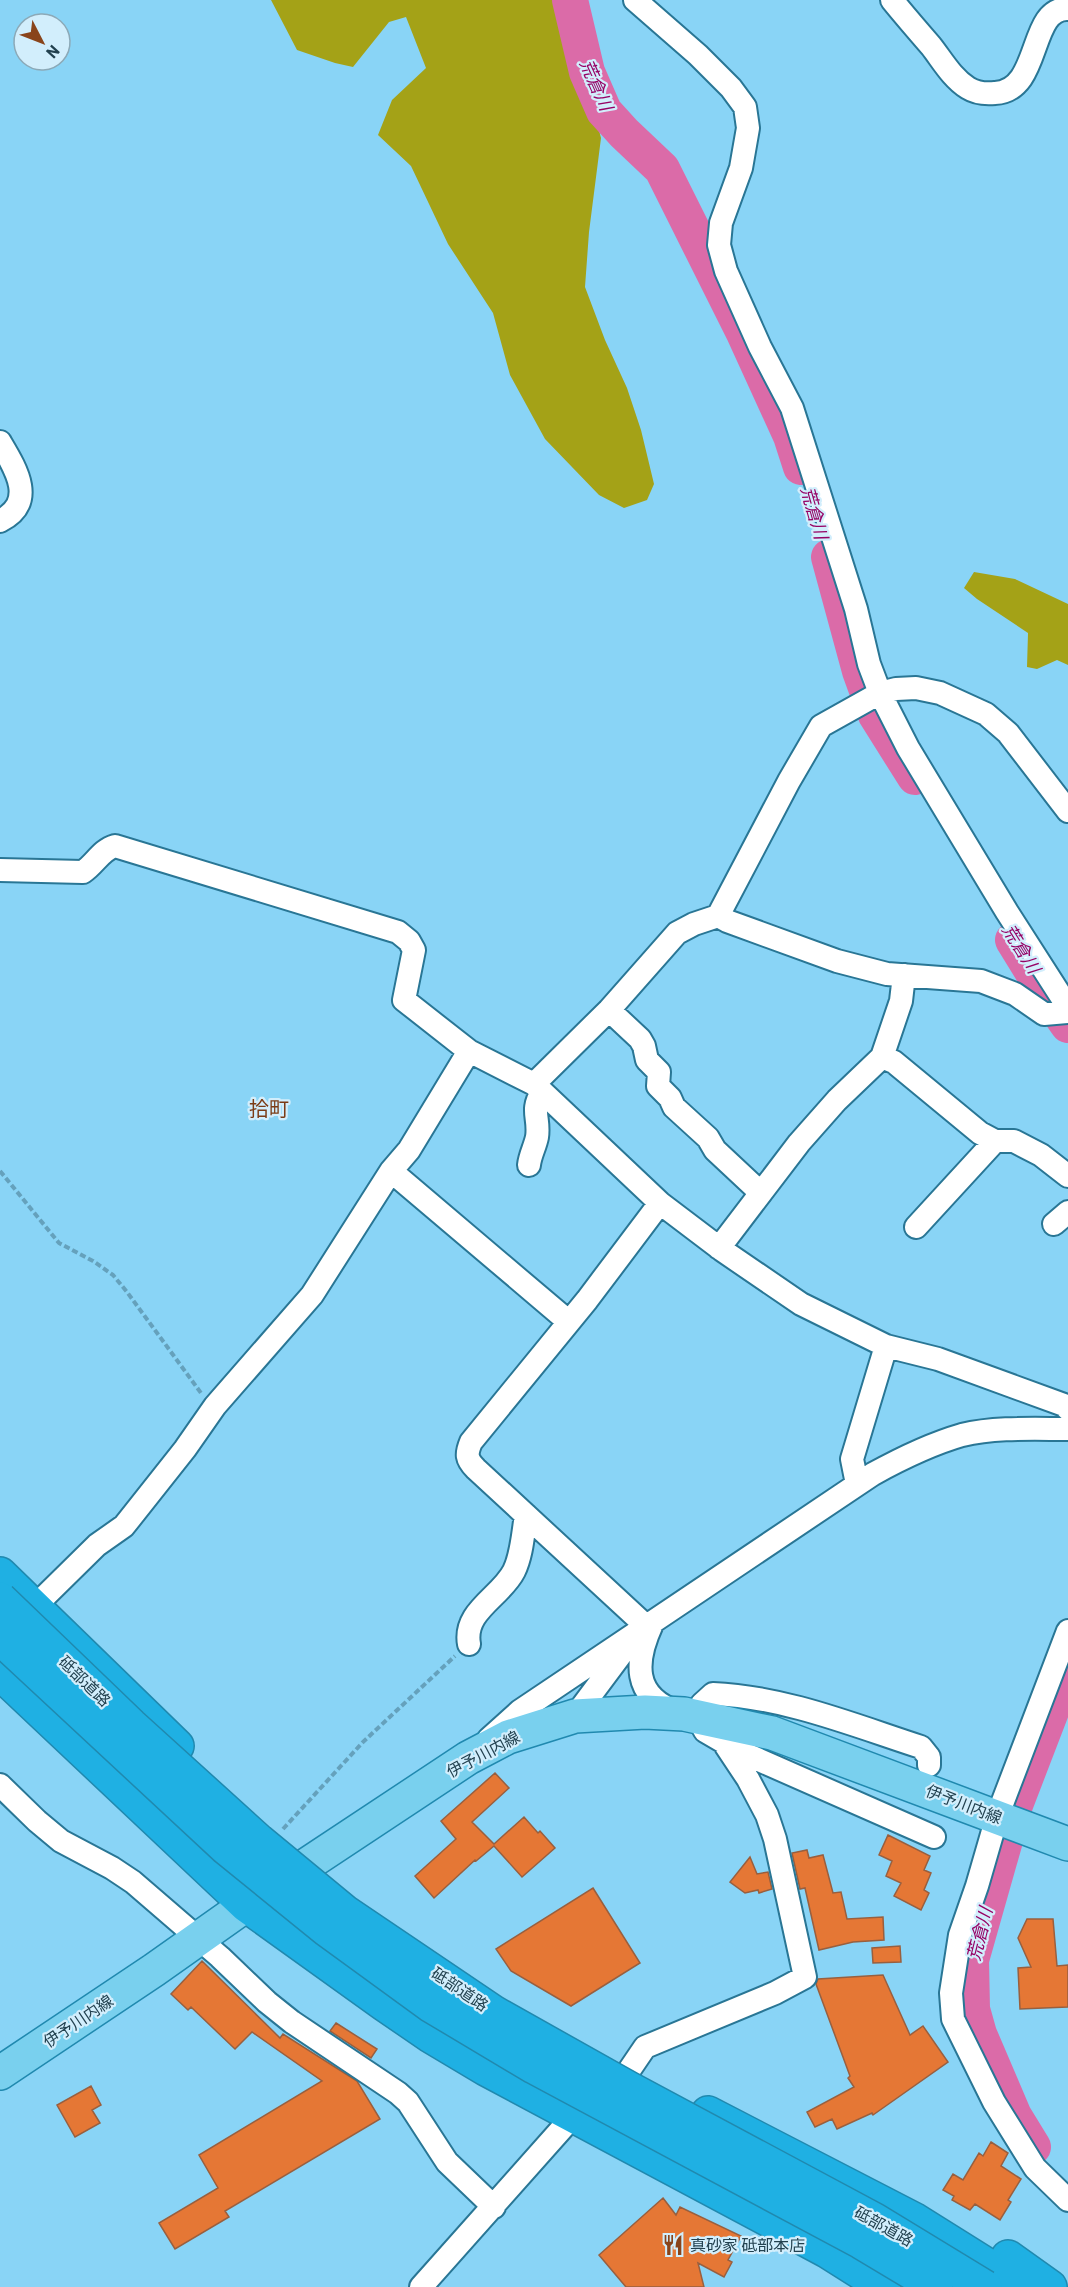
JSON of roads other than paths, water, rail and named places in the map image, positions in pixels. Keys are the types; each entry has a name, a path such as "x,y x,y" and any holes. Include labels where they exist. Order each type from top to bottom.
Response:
{"highway":[{"path":"0,1574 276,1840 357,1903 482,1989 566,2040 915,2220 964,2255 1022,2287"},
{"name":"砥部道路","path":"0,1599 156,1748 259,1841 345,1912 493,2012 630,2089 875,2220 985,2287"},
{"path":"0,1640 34,1607"},
{"name":"砥部道路","path":"0,1640 226,1848 327,1930 430,2005 534,2067 861,2242 936,2287"},
{"path":"0,1673 246,1905 429,2035 486,2069 827,2251 884,2287"},
{"path":"964,2255 991,2244 1050,2287"}],"main road":[{"name":"伊予川内線","path":"0,2073 246,1905 468,1758 508,1737 575,1716 645,1712 690,1715 772,1733 1062,1841"}],"street":[{"path":"635,0 698,55 745,107 748,128 742,160 721,223 719,245 726,271 760,347 792,408 856,609 869,664 880,693 921,769 1007,912 1068,1007"},
{"path":"892,0 954,76 967,88 980,93 998,93 1012,88 1023,78 1040,32 1050,17 1062,9 1068,9"},
{"path":"0,442 18,477 22,491 19,504 11,514 0,521"},
{"path":"529,1165 537,1136 535,1114 538,1088 677,933 694,924 718,916 789,781 821,726 880,693 915,688 940,693 986,714 1008,733 1068,811"},
{"path":"0,870 83,872 93,866 106,849 115,846 398,932 409,941 414,950 404,1000 469,1051 538,1088 660,1203 719,1248 801,1304 886,1346 938,1359 1064,1405 1068,1409"},
{"path":"718,916 837,961 887,974 981,981 1015,994 1044,1014 1068,1012"},
{"path":"719,1248 799,1143 837,1100 882,1057 901,1001 904,975"},
{"path":"609,1010 640,1039 647,1060 659,1072 658,1086 670,1098 674,1107 708,1138 715,1150 761,1193"},
{"path":"34,1607 97,1545 124,1526 185,1449 214,1406 312,1295 391,1172 409,1150 469,1051"},
{"path":"882,1057 894,1062 980,1133 994,1141 1014,1141 1041,1155 1068,1176"},
{"path":"916,1227 994,1141"},
{"path":"391,1172 569,1322"},
{"path":"645,1627 476,1469 468,1461 466,1453 471,1442 569,1322 660,1203"},
{"path":"857,1484 852,1459 886,1346"},
{"path":"468,1758 520,1712 857,1484 906,1456 963,1435 992,1430 1068,1429"},
{"path":"469,1644 467,1632 481,1607 499,1592 515,1568 526,1515"},
{"path":"645,1627 641,1651 641,1676 649,1692 660,1704 690,1715 705,1731 741,1752 910,1818 934,1837"},
{"path":"575,1716 645,1627"},
{"path":"1068,1631 960,1935 951,1994 953,2019 994,2102 1035,2168 1068,2200"},
{"path":"690,1715 713,1694 740,1695 782,1704 921,1747 929,1757 929,1765"},
{"path":"628,2072 645,2047 775,1993 805,1977 775,1839 767,1815 748,1779 724,1742"},
{"path":"0,1785 61,1841 133,1882 292,2022 399,2093 408,2102 447,2162 494,2207"},
{"path":"421,2287 574,2115"}],"waterway":[{"name":"荒倉川","path":"570,0 587,72 604,111 662,169 744,333 791,436 801,467"},
{"name":"荒倉川","path":"829,557 860,671 876,715 915,777"},
{"name":"荒倉川","path":"1013,940 1068,1025"},
{"name":"荒倉川","path":"1033,2147 1014,2116 979,2034 972,2009 971,1960 1015,1805 1068,1667"}],"place":[{"name":"真砂家 砥部本店","path":"673,2245"}],"district":[{"name":"拾町","path":"269,1109"}]}
